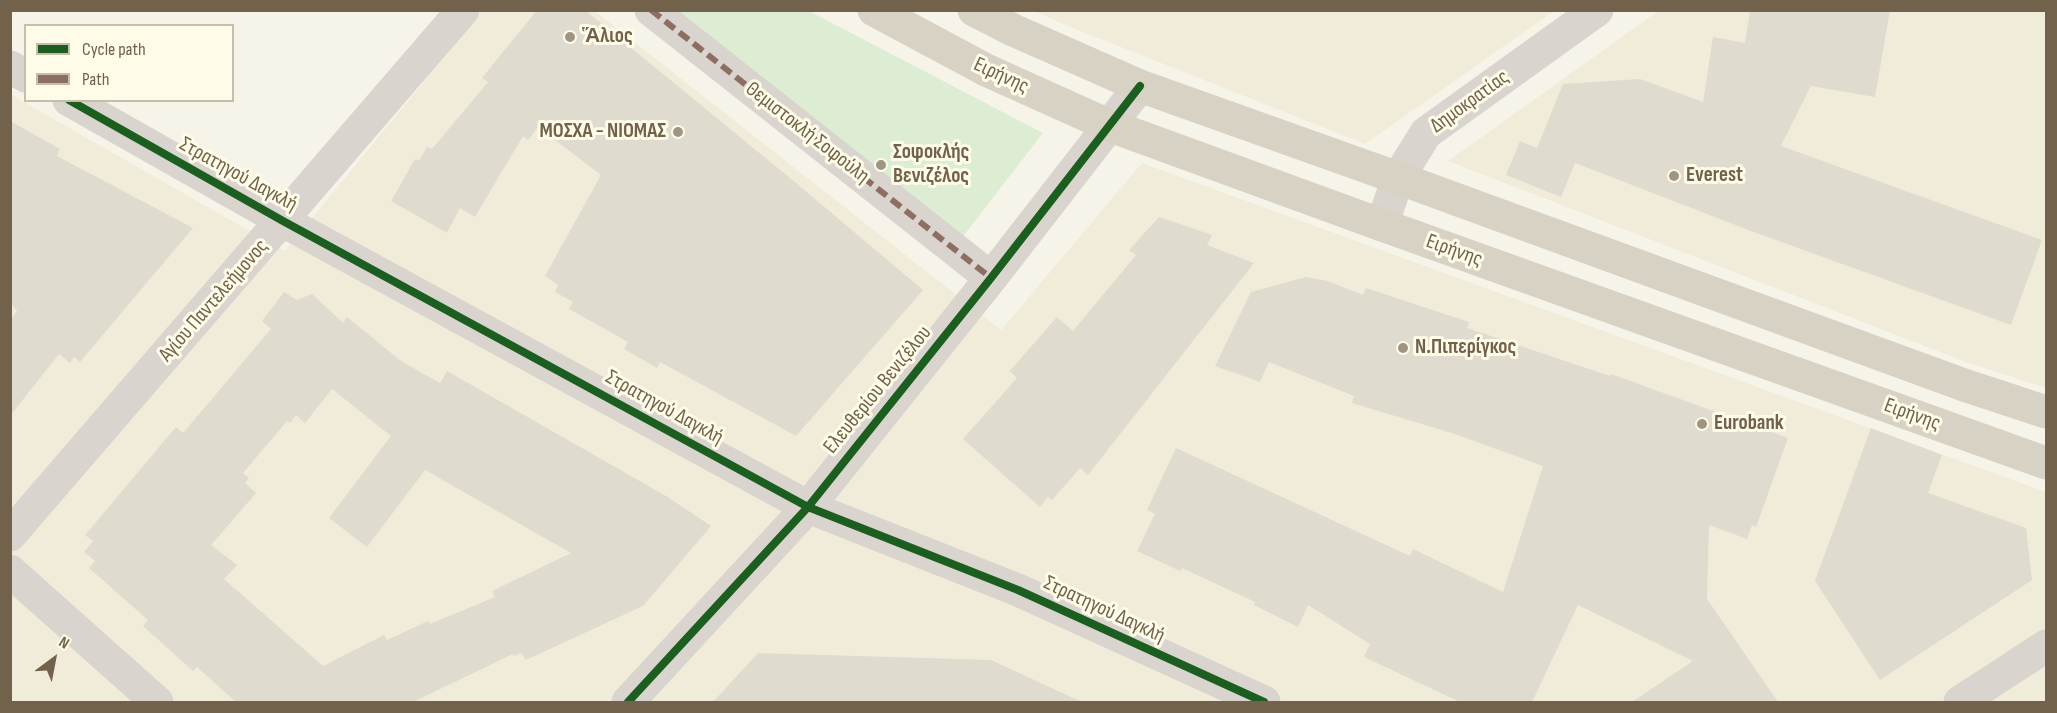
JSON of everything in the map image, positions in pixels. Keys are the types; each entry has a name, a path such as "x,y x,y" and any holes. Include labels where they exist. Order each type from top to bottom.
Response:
{"main road":[{"name":"Ειρήνης","path":"874,10 986,70 1108,125 2046,463"},
{"path":"974,10 1013,30 1140,86 1964,385 2046,412"}],"street":[{"name":"Αγίου Παντελεήμονος","path":"10,535 463,10"},
{"name":"Θεμιστοκλή Σοφούλη","path":"651,10 991,278"},
{"name":"Δημοκρατίας","path":"1382,225 1398,178 1426,133 1597,10"},
{"path":"10,67 24,75"},
{"name":"Ελευθερίου Βενιζέλου","path":"628,702 808,507 991,278 1140,86"},
{"name":"Στρατηγού Δαγκλή","path":"73,102 283,221 808,507 1018,590 1264,702"},
{"path":"10,571 157,702"},
{"path":"1960,702 2046,646"}],"shaded area":[{"path":"482,11 595,11 1001,330 1142,163 2046,492 2046,702 11,702 10,94 285,251"},
{"path":"1034,11 1554,11 1365,144"},
{"path":"1658,11 2046,11 2046,388 1966,362 1448,161"}],"green space":[{"path":"670,11 809,11 1043,133 961,239"}],"building":[{"path":"537,10 585,10 923,290 796,436 660,362 657,368 624,349 628,342 569,309 573,302 555,292 558,285 545,276 601,175 538,127 528,140 523,136 475,217 460,208 447,233 391,201 415,159 419,161 427,147 432,149 488,82 482,78"},
{"path":"1750,10 1890,10 1875,97 1811,86 1781,146 2042,240 2011,325 1751,231 1575,163 1561,197 1506,175 1520,141 1537,148 1563,84 1640,79 1703,102 1713,37 1745,43"},
{"path":"10,121 60,149 57,156 193,228 80,362 74,357 70,363 59,354 10,416 10,321 17,311 10,301"},
{"path":"1159,217 1212,235 1207,245 1254,263 1088,475 1080,468 1052,500 1048,497 1040,507 963,439 1017,378 1010,371 1057,317 1073,331 1136,255 1129,250"},
{"path":"1306,277 1328,281 1363,295 1366,288 1469,322 1467,328 1610,376 1611,374 1788,438 1756,527 1752,525 1747,539 1709,525 1707,599 1778,702 1632,702 1693,661 1578,605 1532,702 1460,702 1364,657 1370,644 1308,605 1298,627 1254,605 1255,602 1182,568 1180,571 1137,551 1155,514 1147,510 1176,448 1410,556 1413,549 1503,592 1543,466 1455,434 1352,403 1354,396 1269,362 1260,382 1215,366 1251,292"},
{"path":"284,292 297,300 312,294 343,323 347,317 401,361 440,383 447,371 666,496 711,526 643,606 526,660 521,653 514,656 513,654 413,702 236,702 197,667 193,671 143,626 148,620 89,568 95,561 84,552 93,541 85,535 176,427 183,433 271,329 262,321","holes":["332,389 391,436 329,518 367,547 425,470 571,553 492,591 495,597 430,624 428,621 387,640 384,635 323,666 224,579 237,565 211,545 256,493 245,483 249,478 243,473 287,421 290,423 296,415 305,423"]},
{"path":"1871,428 1942,455 1928,493 2026,528 2032,580 1880,680 1815,581"},
{"path":"758,653 991,660 1082,702 713,702"}],"marked path":[{"path":"651,10 991,278"}],"cycle path":[{"path":"628,702 808,507 991,278 1140,86"},
{"path":"73,102 283,221 808,507 1018,590 1264,702"}],"place":[{"name":"Ἅλιος","path":"570,37"},
{"name":"ΜΟΣΧΑ - ΝΙΟΜΑΣ","path":"678,132"},
{"name":"Σοφοκλής Βενιζέλος","path":"881,165"},
{"name":"Everest","path":"1674,176"},
{"name":"Ν.Πιπερίγκος","path":"1403,348"},
{"name":"Eurobank","path":"1702,424"}]}
